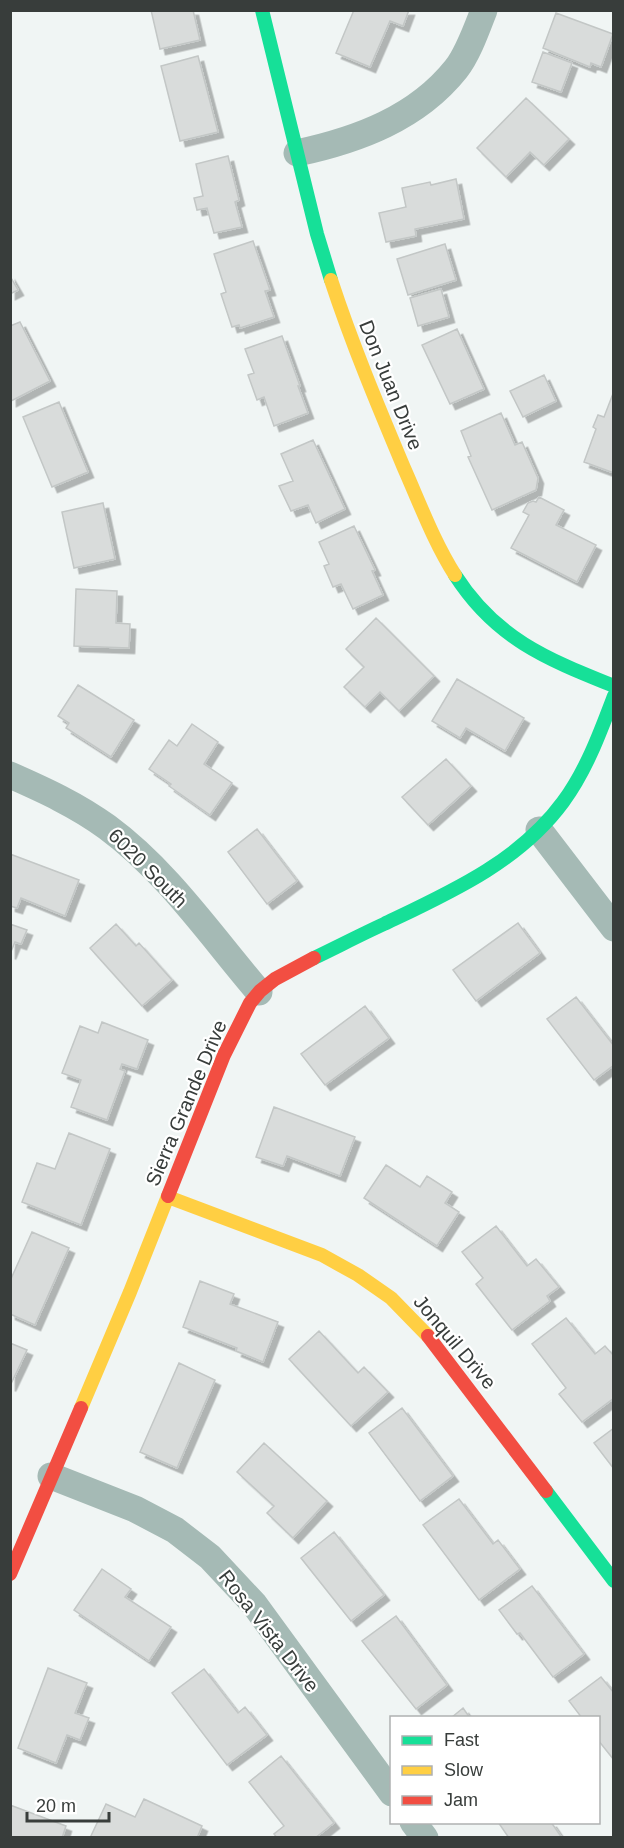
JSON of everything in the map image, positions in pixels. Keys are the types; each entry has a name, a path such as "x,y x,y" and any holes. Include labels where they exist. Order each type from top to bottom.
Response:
{"street":[{"name":"Don Juan Drive","path":"262,10 328,273 349,333 397,452 426,520 447,561 462,585 490,619 524,645 614,686"},
{"path":"297,153 324,147 386,125 428,99 458,67 484,10"},
{"name":"Sierra Grande Drive","path":"10,1574 130,1292 224,1054 259,992 298,966 460,886 502,860 539,831 560,808 577,782 600,735 614,696"},
{"name":"6020 South","path":"10,775 79,808 136,851 173,889 259,992"},
{"path":"539,831 614,928"},
{"name":"Jonquil Drive","path":"168,1197 322,1255 358,1275 391,1298 421,1327 446,1358 614,1581"},
{"name":"Rosa Vista Drive","path":"51,1476 135,1509 175,1530 210,1557 254,1604 390,1790"},
{"path":"414,1824 425,1838"}],"building":[{"path":"151,10 193,10 200,40 160,49"},
{"path":"354,10 409,10 403,26 390,21 370,67 336,53"},
{"path":"556,13 613,34 601,67 591,63 590,67 543,48"},
{"path":"543,52 572,63 561,92 532,82"},
{"path":"198,56 218,132 180,141 161,66"},
{"path":"526,98 569,139 544,165 530,152 506,177 477,148"},
{"path":"228,156 239,200 235,202 242,227 214,233 207,208 197,210 194,198 203,196 196,164"},
{"path":"456,179 464,219 415,229 416,236 386,242 379,213 406,207 402,188 430,182 431,185"},
{"path":"253,241 270,290 265,291 274,317 240,328 239,325 232,327 221,294 226,292 214,254"},
{"path":"445,244 456,280 408,295 397,259"},
{"path":"10,276 18,290 10,294"},
{"path":"441,289 449,317 418,326 410,298"},
{"path":"20,322 50,381 11,401 10,326"},
{"path":"457,329 484,389 450,404 422,345"},
{"path":"282,336 308,413 274,426 264,397 257,400 248,375 254,373 245,349"},
{"path":"544,375 556,401 523,417 510,391"},
{"path":"614,391 614,473 584,462 596,429 593,427 598,415 604,417"},
{"path":"59,402 88,472 52,487 23,417"},
{"path":"501,413 515,445 522,442 538,478 536,490 492,510 468,457 471,456 461,431"},
{"path":"313,440 345,509 316,523 308,505 291,511 279,486 293,481 281,454"},
{"path":"539,497 564,510 556,525 596,545 577,582 511,548 529,515 523,512 528,503 536,502"},
{"path":"103,503 115,559 74,568 62,512"},
{"path":"354,526 375,570 372,571 383,595 353,609 341,584 333,587 324,566 329,564 319,542"},
{"path":"76,589 117,591 116,623 130,624 129,648 74,646"},
{"path":"376,618 434,676 399,711 380,692 365,707 344,687 364,667 346,649"},
{"path":"457,679 524,718 505,751 466,728 460,738 432,721"},
{"path":"78,685 134,720 111,757 66,728 69,723 58,716"},
{"path":"192,724 218,742 204,764 232,783 210,815 149,769 169,740 177,746"},
{"path":"446,759 471,786 428,825 402,797"},
{"path":"257,829 297,881 267,904 228,852"},
{"path":"10,854 79,880 65,916 21,898 17,908 10,906"},
{"path":"518,923 540,953 476,1001 453,970"},
{"path":"10,924 27,930 21,944 15,942 10,954"},
{"path":"116,924 136,946 139,943 172,980 142,1006 90,948"},
{"path":"576,997 614,1046 614,1065 594,1080 547,1019"},
{"path":"365,1006 389,1038 325,1085 301,1054"},
{"path":"102,1022 148,1040 137,1069 122,1064 120,1069 125,1071 107,1120 71,1107 81,1080 62,1073 80,1026 98,1033"},
{"path":"274,1107 355,1137 340,1176 287,1156 283,1166 256,1157"},
{"path":"69,1133 110,1149 81,1225 22,1202 37,1163 55,1169"},
{"path":"386,1165 420,1187 427,1176 452,1192 445,1203 459,1212 437,1246 364,1198"},
{"path":"496,1226 527,1266 536,1259 559,1287 547,1296 550,1301 512,1330 476,1284 483,1278 462,1252"},
{"path":"32,1232 69,1248 35,1325 10,1314 10,1281"},
{"path":"200,1281 234,1294 230,1304 278,1322 263,1362 236,1351 237,1348 183,1327"},
{"path":"566,1318 595,1354 605,1346 614,1356 614,1398 582,1422 559,1394 566,1388 532,1344"},
{"path":"319,1331 358,1373 364,1367 388,1392 351,1426 289,1359"},
{"path":"10,1343 27,1350 10,1386"},
{"path":"179,1363 215,1380 177,1468 140,1452"},
{"path":"402,1408 453,1476 420,1501 369,1433"},
{"path":"614,1428 614,1469 594,1443"},
{"path":"264,1443 327,1501 293,1538 267,1513 274,1506 237,1472"},
{"path":"459,1499 493,1544 498,1540 520,1569 479,1600 423,1525"},
{"path":"334,1532 384,1595 351,1621 301,1558"},
{"path":"102,1569 131,1589 125,1597 171,1627 149,1661 74,1610"},
{"path":"532,1586 584,1654 553,1677 520,1633 517,1634 499,1610"},
{"path":"396,1616 447,1685 416,1709 362,1641"},
{"path":"48,1668 87,1683 75,1713 89,1718 80,1740 67,1735 56,1763 18,1748"},
{"path":"204,1669 238,1713 245,1707 267,1735 227,1765 172,1693"},
{"path":"601,1677 614,1693 614,1760 600,1742 600,1716 580,1716 569,1701"},
{"path":"463,1708 469,1716 453,1716"},
{"path":"281,1756 334,1823 315,1838 277,1838 274,1834 284,1826 249,1782"},
{"path":"144,1799 202,1826 197,1838 90,1838 106,1804 135,1817"},
{"path":"10,1805 66,1826 62,1838 10,1838"},
{"path":"499,1824 552,1824 562,1838 509,1838"}],"traffic: fast":[{"path":"262,10 317,234 331,280"},
{"path":"455,575 488,616 506,631 545,656 614,686"},
{"path":"314,958 458,888 526,842 563,802 579,778 614,696"},
{"path":"546,1491 614,1581"}],"traffic: slow":[{"path":"331,280 356,351 404,468 434,536 455,575"},
{"path":"81,1408 168,1196"},
{"path":"168,1197 322,1255 358,1275 391,1298 428,1336"}],"traffic: jam":[{"path":"168,1196 224,1055 250,1003 275,979 314,958"},
{"path":"428,1336 546,1491"},
{"path":"10,1574 81,1408"}]}
